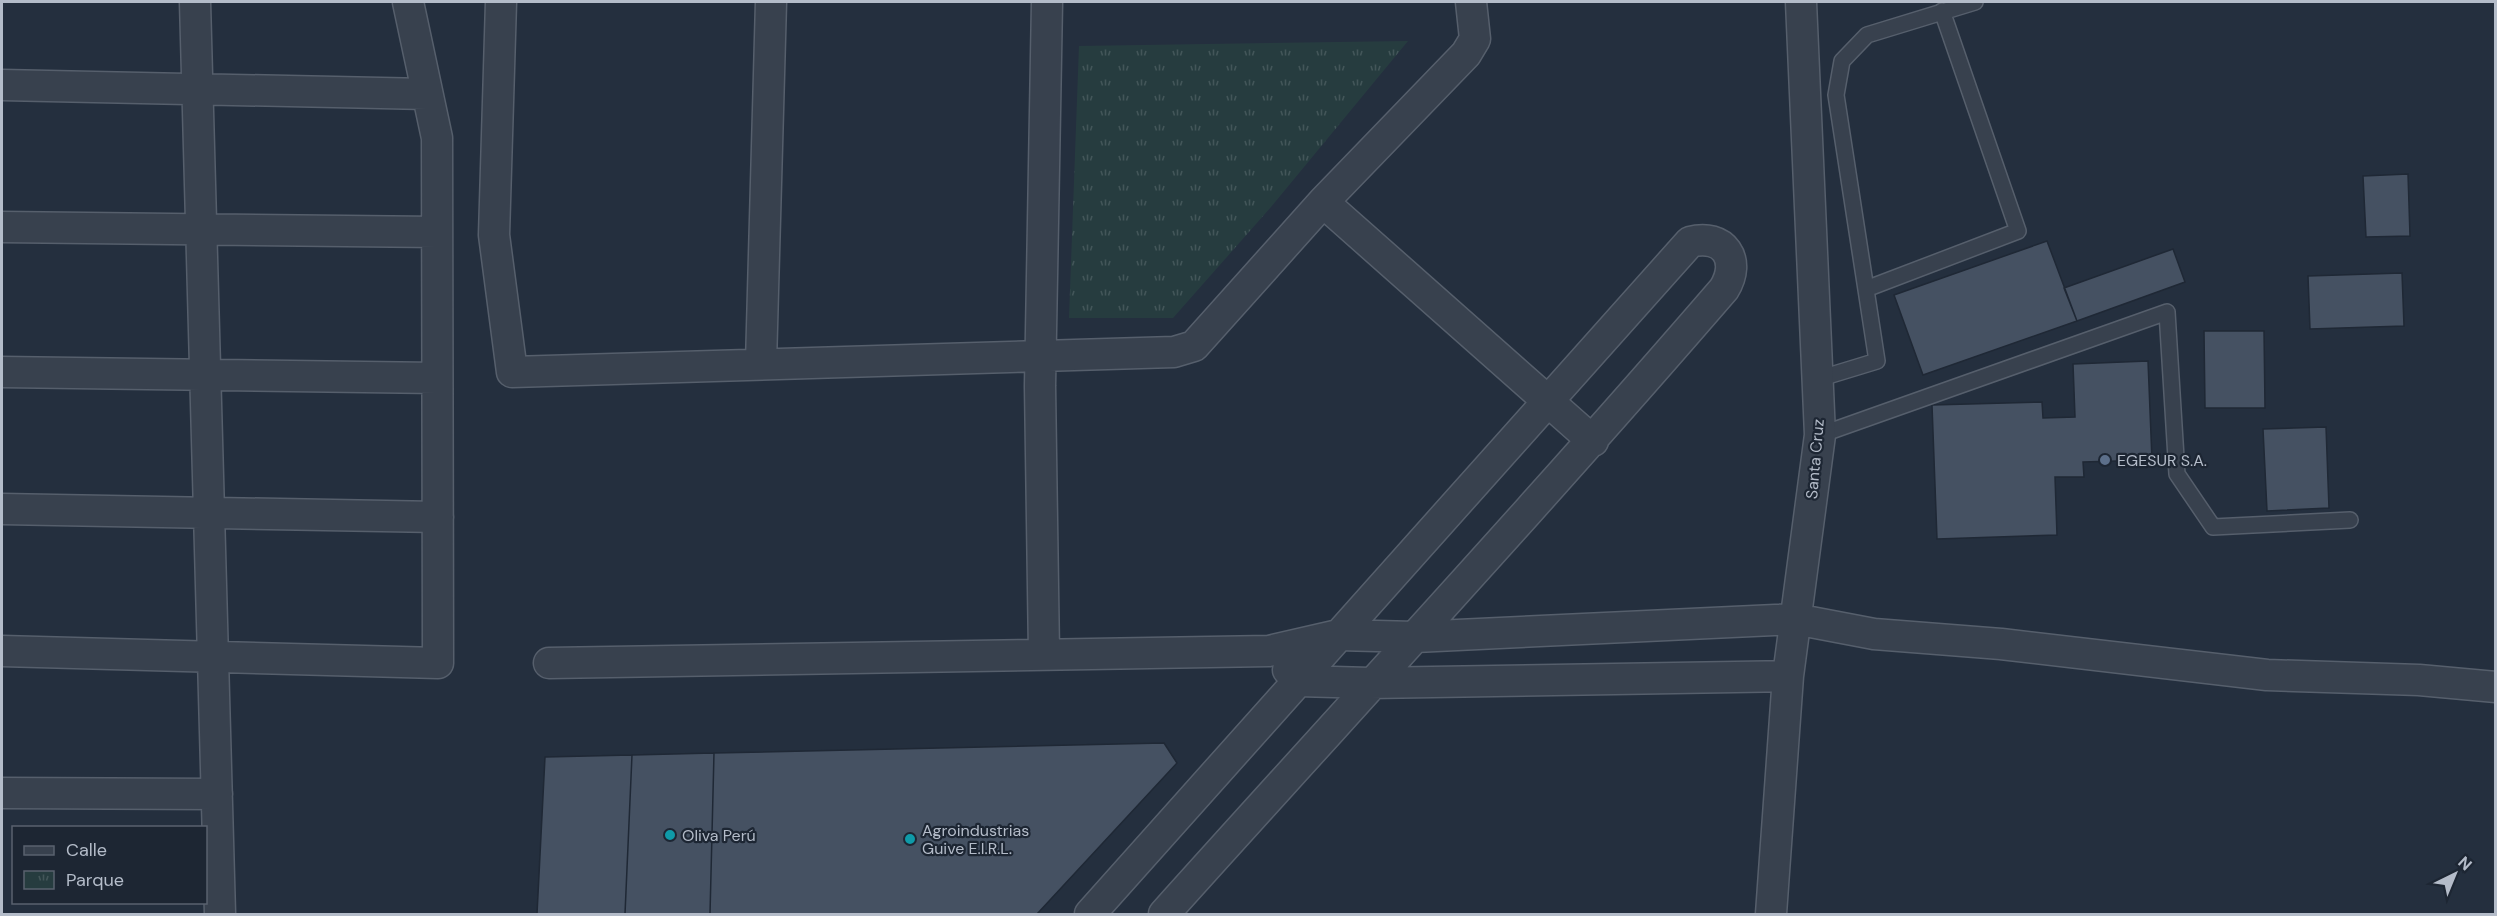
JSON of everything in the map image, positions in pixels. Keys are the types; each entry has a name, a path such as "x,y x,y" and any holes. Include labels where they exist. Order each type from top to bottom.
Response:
{"street":[{"path":"195,2 220,915"},
{"path":"2,651 438,663 437,138 408,2"},
{"path":"501,2 494,235 512,372 1174,352 1194,346 1323,202 1466,54 1475,39 1471,2"},
{"path":"761,363 771,2"},
{"path":"1044,654 1040,386 1043,355 1047,2"},
{"name":"Santa Cruz","path":"1771,915 1788,676 1820,435 1801,2"},
{"path":"2,85 427,94"},
{"path":"1323,202 1593,441"},
{"path":"2,227 437,232"},
{"path":"1090,915 1690,242 1711,240 1721,245 1729,255 1732,266 1730,278 1724,289 1593,441 1415,637 1370,683 1164,915"},
{"path":"2,372 437,378"},
{"path":"2,509 438,517"},
{"path":"549,663 1269,651 1338,635 1415,637 1795,619 1874,634 2001,644 2267,675 2418,680 2496,687"},
{"path":"1269,651 1298,681 1370,683 1788,676"},
{"path":"2,793 217,794"}],"lane":[{"path":"1818,379 1876,361 1836,95 1842,61 1867,35 1975,2"},
{"path":"1866,289 2018,231 1942,11"},
{"path":"1820,435 2167,312 2178,474 2213,526 2350,520"}],"green space":[{"path":"1408,41 1271,207 1173,318 1069,318 1079,46"}],"building":[{"path":"2408,174 2410,236 2366,237 2363,176"},
{"path":"2047,241 2077,321 1923,375 1894,295"},
{"path":"2173,249 2185,282 2077,321 2064,288"},
{"path":"2402,273 2404,326 2310,329 2308,276"},
{"path":"2204,331 2264,331 2265,408 2205,408"},
{"path":"2148,361 2152,460 2083,462 2084,477 2055,477 2057,535 1937,539 1932,405 2042,402 2043,418 2075,417 2073,364"},
{"path":"2326,427 2329,508 2267,511 2263,429"},
{"name":"Agroindustrias Guive E.I.R.L.","path":"1164,743 1177,763 1037,914 710,914 714,753"},
{"name":"Oliva Perú","path":"714,753 710,914 625,914 632,755"},
{"path":"632,755 625,914 537,914 545,757"}],"place":[{"name":"EGESUR S.A.","path":"2105,460"},
{"name":"Oliva Perú","path":"670,835"},
{"name":"Agroindustrias Guive E.I.R.L.","path":"910,839"}]}
